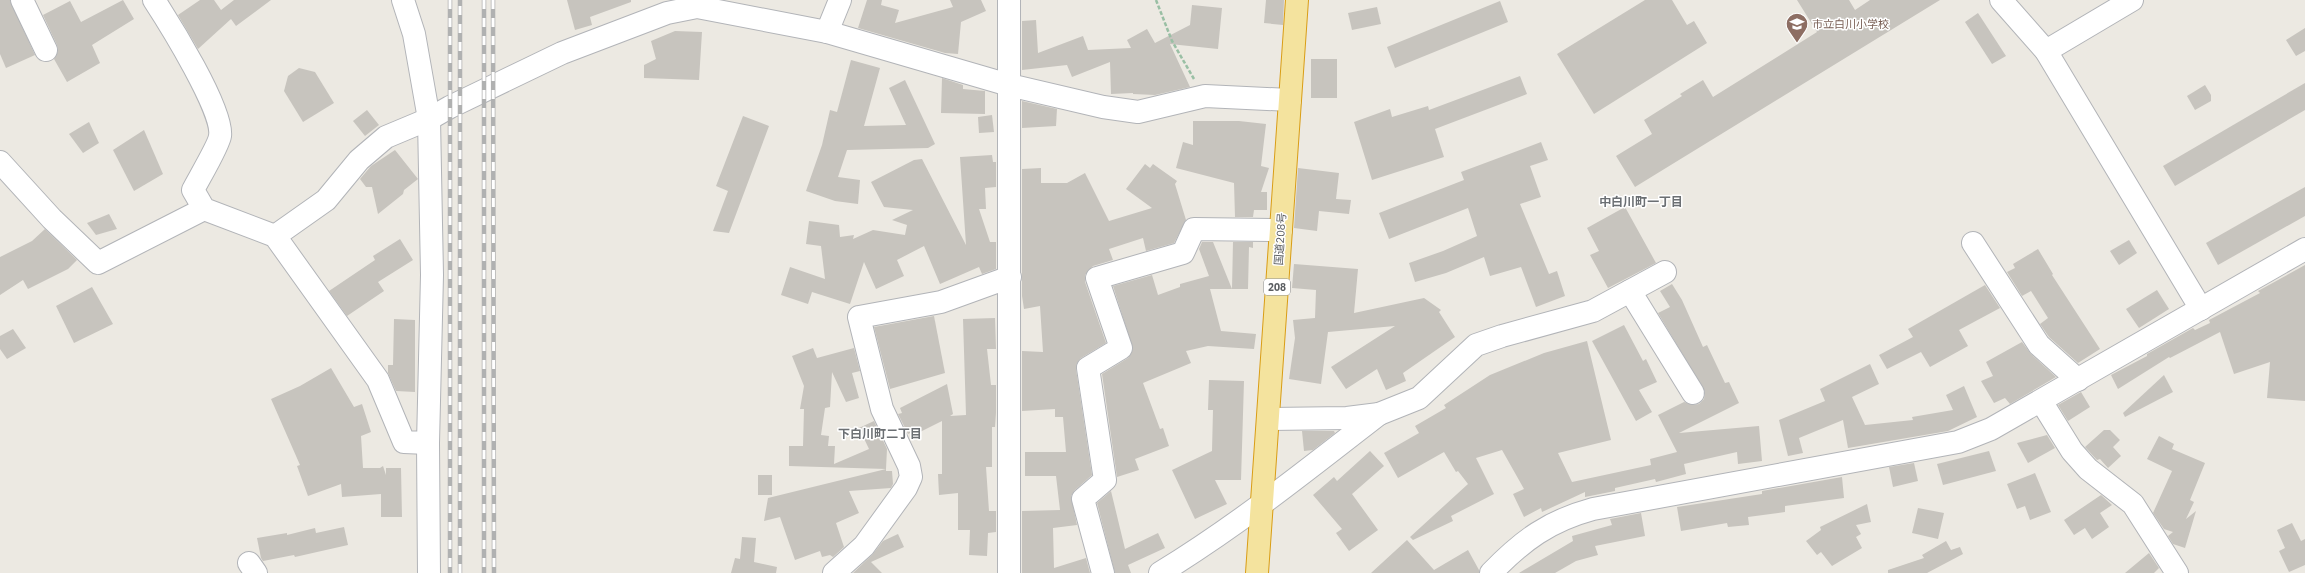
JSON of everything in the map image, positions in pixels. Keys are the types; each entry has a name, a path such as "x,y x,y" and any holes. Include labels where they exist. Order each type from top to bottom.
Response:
{"highway":[{"name":"国道208号","path":"1257,573 1297,0"}],"street":[{"path":"22,0 46,50"},
{"path":"154,0 167,19 215,106 220,136 193,190 204,209 275,236 378,380 404,442 428,443"},
{"path":"403,0 414,34 429,119 432,275 428,443 429,573"},
{"path":"827,32 840,0"},
{"path":"1009,0 1009,573"},
{"path":"2001,0 2046,51 2201,308"},
{"path":"2046,51 2120,3"},
{"path":"275,236 326,200 359,160 386,137 429,119 450,107 562,53 667,13 697,7 827,32 1009,85 1103,107 1138,112 1204,96 1290,100"},
{"path":"0,162 52,219 98,263 204,209"},
{"path":"1103,573 1083,499 1105,480 1088,368 1121,348 1097,278 1183,253 1194,229 1281,230"},
{"path":"1973,243 2039,345 2078,380"},
{"path":"1492,573 1510,553 1538,531 1567,516 1601,507 1958,442 1991,429 2305,249"},
{"path":"1268,419 1347,418 1379,414 1418,398 1476,345 1502,336 1593,311 1665,272"},
{"path":"834,573 864,546 906,488 911,477 909,466 882,408 859,317 942,302 1010,277"},
{"path":"1630,291 1693,392"},
{"path":"2041,401 2072,451 2088,469 2133,504 2177,573"},
{"path":"1160,573 1210,542 1262,506 1379,414"}],"path":[{"path":"1156,0 1172,42 1204,96"}],"building":[{"path":"0,0 10,0 35,55 6,68 0,54"},
{"path":"123,0 134,19 92,45 100,63 67,82 54,59 58,51 57,45 43,15 70,1 81,22"},
{"path":"200,0 214,0 221,10 234,0 271,0 236,26 231,19 198,49 178,15"},
{"path":"567,0 631,0 631,2 590,17 592,25 575,30"},
{"path":"867,0 882,0 881,5 899,10 895,23 953,7 950,0 981,0 986,11 961,22 958,54 945,53 858,28"},
{"path":"1266,0 1284,0 1283,25 1264,23"},
{"path":"1645,0 1672,0 1687,25 1694,21 1707,43 1594,114 1557,54"},
{"path":"1797,0 1849,0 1855,10 1870,0 1940,0 1635,187 1616,156 1652,134 1644,120 1682,96 1680,94 1703,80 1713,97 1817,32"},
{"path":"1500,1 1508,22 1395,68 1387,47"},
{"path":"1192,5 1222,8 1218,49 1170,44 1190,87 1155,95 1133,93 1111,94 1110,62 1072,77 1067,65 1022,70 1022,21 1036,20 1038,53 1083,36 1088,50 1131,48 1127,40 1147,29 1155,43 1190,25"},
{"path":"1377,7 1381,24 1352,30 1348,13"},
{"path":"1978,13 2006,56 1992,64 1965,22"},
{"path":"2305,28 2305,51 2296,56 2286,40"},
{"path":"675,31 702,32 699,80 644,78 644,65 656,59 651,41"},
{"path":"1311,59 1337,59 1337,98 1311,98"},
{"path":"851,60 880,68 864,126 906,125 889,88 905,80 935,144 928,148 847,150 838,177 860,180 858,204 835,201 806,191 822,145 830,110 837,112"},
{"path":"299,68 315,72 334,103 303,122 284,91 288,76"},
{"path":"1520,76 1527,94 1435,129 1444,157 1372,180 1354,122 1390,109 1392,117 1428,106 1429,110"},
{"path":"942,78 963,85 963,89 985,91 985,114 941,113"},
{"path":"2305,83 2305,110 2175,186 2163,166"},
{"path":"2205,85 2211,95 2211,101 2195,110 2187,96"},
{"path":"1022,101 1057,109 1056,126 1022,128"},
{"path":"367,110 379,125 365,136 353,121"},
{"path":"992,115 994,132 979,133 978,117"},
{"path":"743,116 769,126 729,233 713,231 728,191 716,186"},
{"path":"1193,121 1239,121 1266,124 1261,166 1269,168 1261,192 1267,192 1267,210 1254,210 1253,217 1235,217 1234,183 1176,168 1183,142 1193,145"},
{"path":"89,122 99,143 83,153 69,134"},
{"path":"144,130 163,174 134,191 113,150"},
{"path":"1541,142 1548,160 1530,166 1541,197 1520,204 1549,274 1557,271 1565,296 1536,307 1521,267 1490,276 1484,257 1446,273 1415,282 1409,263 1443,251 1477,236 1468,208 1389,239 1379,213 1464,180 1461,172"},
{"path":"395,150 418,179 404,190 403,194 378,214 372,187 366,187 360,179 371,166"},
{"path":"992,155 993,162 996,162 996,187 985,188 986,209 979,209 990,242 996,242 996,269 982,274 979,267 940,284 924,246 897,260 904,276 876,289 864,262 850,304 812,292 808,304 781,295 790,267 825,279 821,246 806,244 809,221 839,225 840,237 854,235 853,239 873,230 905,235 907,225 892,220 913,210 884,207 871,182 914,160 922,159 966,245 960,157"},
{"path":"1145,164 1150,168 1153,164 1177,181 1175,184 1186,220 1174,243 1146,251 1143,238 1109,249 1113,260 1093,266 1085,275 1085,282 1106,343 1081,358 1077,363 1076,369 1092,475 1075,490 1071,496 1077,525 1053,528 1054,568 1086,558 1090,573 1022,573 1022,511 1060,510 1056,476 1025,476 1025,452 1066,452 1063,417 1055,417 1055,409 1022,411 1022,351 1043,352 1040,306 1024,309 1022,296 1022,169 1041,168 1041,183 1067,183 1085,173 1109,221 1152,208 1126,189"},
{"path":"1298,168 1339,173 1336,199 1351,200 1349,214 1319,211 1317,231 1294,228"},
{"path":"2305,187 2305,216 2218,265 2206,243"},
{"path":"1625,207 1656,263 1608,288 1590,255 1599,251 1587,228"},
{"path":"109,214 117,229 96,235 87,223"},
{"path":"45,229 77,260 68,269 28,289 23,280 0,295 0,257 32,241"},
{"path":"400,239 413,260 378,282 384,291 347,316 329,291 375,260 373,256"},
{"path":"2129,240 2137,253 2119,265 2110,251"},
{"path":"1202,242 1213,242 1232,289 1210,289 1221,331 1256,334 1254,349 1208,346 1186,351 1191,363 1143,383 1160,429 1163,428 1169,446 1135,459 1139,470 1117,477 1102,374 1128,358 1133,349 1113,286 1152,275 1158,295 1180,287 1180,284 1209,276 1199,249"},
{"path":"1233,242 1253,242 1253,248 1249,247 1248,289 1232,289"},
{"path":"2038,249 2053,274 2052,275 2100,349 2078,363 2049,337 2040,324 2048,318 2031,291 2022,296 2007,272 2015,268 2013,264"},
{"path":"1294,264 1358,269 1354,313 1424,298 1441,310 1439,312 1455,337 1403,373 1406,381 1386,390 1377,369 1346,389 1331,367 1395,326 1328,332 1321,384 1289,379 1295,338 1293,320 1315,318 1316,290 1292,288"},
{"path":"2305,265 2305,401 2267,398 2270,362 2234,374 2220,332 2170,358 2169,357 2118,389 2111,375 2147,356 2147,354 2193,328 2195,330 2210,323 2209,320 2260,293 2258,291"},
{"path":"1672,284 1682,300 1703,347 1707,345 1725,383 1729,382 1739,403 1679,433 1759,426 1762,461 1738,464 1737,452 1684,464 1686,474 1656,482 1655,479 1615,488 1615,491 1585,497 1585,492 1542,512 1541,508 1524,517 1513,494 1524,489 1502,450 1476,458 1494,494 1451,516 1453,521 1413,540 1410,537 1468,484 1458,471 1456,472 1444,452 1398,478 1384,453 1419,433 1415,426 1446,408 1444,405 1490,375 1544,353 1587,341 1611,440 1558,453 1572,482 1651,465 1650,459 1677,452 1658,415 1684,402 1693,405 1699,404 1704,399 1705,392 1658,313 1670,307 1660,291"},
{"path":"1985,285 2000,308 1959,330 1968,346 1930,367 1921,352 1887,369 1879,355 1913,337 1908,329"},
{"path":"92,287 113,324 74,343 56,306"},
{"path":"2157,290 2169,309 2139,328 2126,309"},
{"path":"934,316 945,373 890,389 874,327"},
{"path":"995,318 996,349 987,349 991,385 996,385 996,413 995,427 992,427 992,467 986,467 989,511 996,511 996,532 988,533 987,556 969,555 970,530 958,530 958,493 939,495 938,474 942,474 942,421 918,433 917,430 908,434 898,414 902,413 900,408 947,384 953,414 950,416 966,415 963,319"},
{"path":"394,319 415,320 415,392 396,391 388,373 388,365 393,365"},
{"path":"1624,325 1643,361 1646,359 1657,382 1639,390 1652,412 1636,421 1592,341"},
{"path":"13,329 26,348 7,359 0,349 0,336"},
{"path":"2022,342 2031,354 2056,377 2010,404 2005,398 1994,403 1981,381 1993,376 1986,362"},
{"path":"813,348 817,358 854,348 860,371 852,373 859,398 846,402 832,372 830,407 825,408 821,435 829,436 828,446 835,446 834,464 869,449 859,428 874,421 887,449 886,469 789,466 789,446 803,446 804,409 800,409 804,386 792,356"},
{"path":"1870,364 1879,384 1852,397 1865,425 1913,420 1912,417 1953,410 1946,395 1964,386 1977,417 1948,431 1848,448 1843,420 1799,438 1803,453 1788,456 1779,420 1825,401 1820,389"},
{"path":"331,368 354,407 362,404 371,432 361,436 363,468 380,468 383,466 386,475 386,468 401,468 402,517 381,517 381,494 342,497 341,484 308,496 297,466 300,465 271,399 300,386"},
{"path":"2164,375 2173,392 2125,417 2123,413"},
{"path":"1209,380 1244,381 1241,480 1215,480 1227,504 1195,519 1172,470 1212,451 1213,410 1208,410"},
{"path":"2081,392 2090,407 2068,421 2058,405"},
{"path":"2104,430 2110,430 2120,440 2113,447 2121,456 2108,468 2100,459 2097,460 2085,447"},
{"path":"1302,431 1334,431 1335,433 1313,450 1304,451"},
{"path":"2047,435 2055,448 2028,463 2017,443"},
{"path":"2159,436 2174,444 2172,449 2205,463 2190,500 2194,502 2186,519 2196,511 2185,548 2173,544 2168,536 2173,532 2164,529 2153,513 2172,471 2147,459"},
{"path":"1370,451 1384,466 1352,494 1378,530 1349,551 1336,533 1342,529 1313,495 1334,477 1337,481"},
{"path":"1989,451 1996,471 1943,485 1937,464"},
{"path":"1914,463 1918,481 1893,487 1889,467"},
{"path":"886,469 886,471 892,471 893,484 891,488 849,491 859,513 836,523 844,547 833,557 830,555 822,557 820,551 795,560 780,517 764,521 768,498"},
{"path":"2035,473 2051,512 2030,520 2025,506 2017,509 2007,484"},
{"path":"758,475 772,475 772,495 758,495"},
{"path":"1842,477 1844,498 1785,506 1785,512 1748,517 1749,525 1728,527 1727,523 1681,531 1677,507 1762,494 1762,491"},
{"path":"1111,491 1125,549 1158,533 1165,548 1128,565 1131,573 1115,573 1097,503"},
{"path":"2101,495 2112,505 2100,513 2109,527 2092,539 2085,528 2074,535 2064,520"},
{"path":"1867,504 1871,522 1856,525 1861,534 1856,537 1862,548 1832,566 1821,552 1817,555 1806,541 1821,530 1820,527"},
{"path":"1918,508 1944,513 1938,539 1912,533"},
{"path":"1641,513 1645,536 1595,546 1598,555 1576,561 1555,573 1519,573 1573,541 1572,536 1612,525 1610,519"},
{"path":"2292,523 2301,541 2305,539 2305,565 2289,572 2279,551 2285,548 2277,530"},
{"path":"344,527 348,545 295,557 294,555 263,561 261,558 257,538 287,533 287,535 315,528 316,533"},
{"path":"898,534 904,547 871,562 882,573 853,573 872,555 883,541"},
{"path":"742,537 756,538 754,562 777,567 776,573 731,573 735,558 740,559"},
{"path":"1407,540 1434,570 1468,550 1479,570 1479,573 1371,573"},
{"path":"1946,541 1951,550 1960,547 1963,554 1927,573 1888,573 1888,570 1924,558 1922,555"},
{"path":"2149,553 2159,568 2154,573 2125,573"}],"railway":[{"path":"450,0 450,573"},
{"path":"460,0 460,573"},
{"path":"484,0 484,573"},
{"path":"493,0 494,573"}],"place":[{"name":"市立白川小学校","path":"1797,44"}],"district":[{"name":"中白川町一丁目","path":"1641,201"},
{"name":"下白川町二丁目","path":"880,433"}]}
